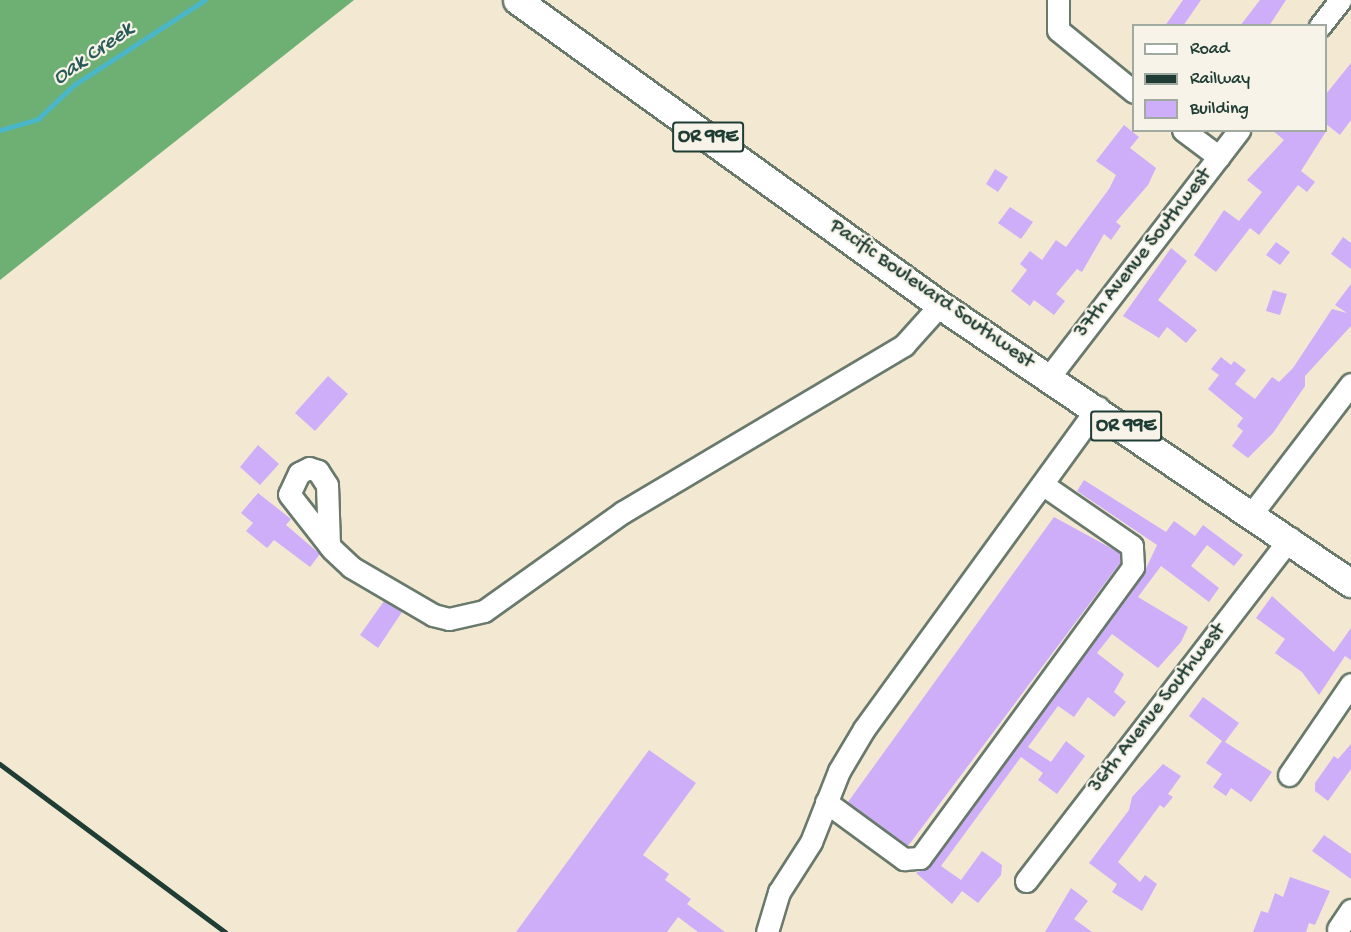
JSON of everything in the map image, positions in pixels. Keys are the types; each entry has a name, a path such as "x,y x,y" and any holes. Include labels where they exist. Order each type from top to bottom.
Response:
{"main road":[{"name":"Pacific Boulevard Southwest","path":"517,0 940,305 1098,407 1253,512 1351,583"}],"street":[{"path":"1058,0 1058,30 1132,90"},
{"path":"1322,24 1340,0"},
{"path":"1187,132 1219,157"},
{"name":"37th Avenue Southwest","path":"1049,377 1238,132"},
{"path":"329,545 351,567 433,615 448,619 484,611 623,512 904,345 940,305"},
{"path":"1253,512 1351,384"},
{"path":"767,932 779,892 811,842 826,802 864,729 1098,407"},
{"path":"826,802 904,859 920,858 1133,567 1132,546 1042,484"},
{"name":"36th Avenue Southwest","path":"1026,881 1290,538"},
{"path":"1289,775 1351,684"},
{"path":"1338,931 1351,910"}],"green space":[{"path":"0,0 354,0 0,280"}],"building":[{"path":"1183,0 1201,0 1184,24 1166,24"},
{"path":"1260,0 1286,0 1270,24 1242,24"},
{"path":"1351,63 1351,120 1340,135 1327,125 1327,93"},
{"path":"1124,125 1139,137 1130,148 1156,168 1148,185 1116,222 1121,226 1111,240 1104,234 1082,272 1077,269 1056,294 1065,301 1054,315 1034,300 1030,306 1011,291 1027,270 1020,264 1030,251 1042,260 1056,240 1066,247 1109,189 1116,175 1096,161"},
{"path":"1274,132 1326,132 1301,171 1315,182 1307,192 1298,185 1259,235 1250,228 1216,272 1194,255 1224,210 1239,221 1262,192 1247,180 1284,140"},
{"path":"995,169 1008,177 998,192 986,184"},
{"path":"1010,207 1033,222 1021,239 998,223"},
{"path":"1343,237 1351,243 1351,269 1331,254"},
{"path":"1276,242 1290,252 1280,265 1266,255"},
{"path":"1171,248 1187,261 1158,300 1197,330 1186,343 1167,327 1159,338 1123,316"},
{"path":"1351,284 1351,326 1305,376 1305,386 1273,433 1248,458 1232,446 1243,431 1237,426 1243,418 1208,389 1219,375 1211,369 1221,357 1231,365 1234,361 1246,370 1235,384 1255,399 1272,377 1279,382 1293,368 1332,309 1347,313 1335,305"},
{"path":"1273,290 1287,294 1280,315 1266,311"},
{"path":"328,376 348,394 315,431 295,413"},
{"path":"258,445 279,464 260,485 240,467"},
{"path":"1084,480 1166,532 1174,521 1195,536 1203,525 1243,555 1234,566 1207,545 1191,566 1219,588 1209,602 1161,566 1138,597 1188,627 1181,642 1158,668 1112,634 1097,653 1124,674 1114,692 1126,702 1114,717 1088,697 1074,717 1058,706 1028,747 1051,762 1066,741 1085,756 1057,794 1038,780 1043,773 1021,757 941,866 961,880 982,851 1002,865 1001,875 978,903 962,891 952,904 916,873 930,866 1143,575 1157,545 1077,491"},
{"path":"258,493 291,519 286,525 320,554 310,567 274,540 267,548 246,531 253,523 241,513"},
{"path":"1054,517 1120,553 1120,563 908,846 848,802"},
{"path":"1272,596 1334,652 1351,628 1351,660 1345,656 1319,695 1302,672 1275,653 1285,639 1256,618"},
{"path":"384,601 402,612 378,648 360,635"},
{"path":"1203,697 1239,723 1225,742 1272,772 1251,802 1231,788 1226,796 1213,787 1222,774 1206,763 1222,741 1189,716"},
{"path":"1351,744 1351,769 1328,801 1315,791 1315,783 1334,756 1338,759"},
{"path":"649,750 696,783 643,855 669,874 665,880 691,899 687,904 725,932 698,932 678,917 667,932 516,932"},
{"path":"1163,764 1181,776 1168,794 1173,797 1164,808 1160,805 1118,862 1140,882 1145,875 1157,884 1142,911 1112,892 1117,884 1089,863 1129,810 1132,797"},
{"path":"1324,835 1351,854 1351,879 1312,851"},
{"path":"1290,877 1330,891 1315,925 1309,923 1306,932 1253,932 1261,911 1268,913 1275,893 1283,897"},
{"path":"1071,888 1088,901 1074,919 1092,932 1045,932"}],"waterway":[{"name":"Oak Creek","path":"0,130 38,119 74,85 205,0"}],"railway":[{"path":"0,764 225,932"}]}
